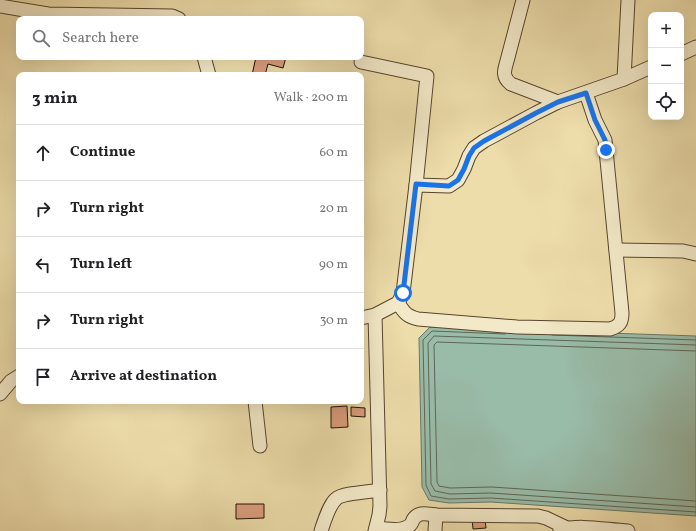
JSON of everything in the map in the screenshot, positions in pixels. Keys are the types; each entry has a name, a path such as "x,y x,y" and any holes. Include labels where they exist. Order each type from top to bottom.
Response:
{"street":[{"path":"523,0 504,76 511,84 558,102"},
{"path":"624,79 628,0"},
{"path":"0,6 48,14 172,16"},
{"path":"684,53 696,47"},
{"path":"205,60 208,72"},
{"path":"362,62 427,76 403,293 398,303 375,315 364,317"},
{"path":"416,184 449,186 458,180 474,148 484,141 558,102 624,79 648,68"},
{"path":"398,303 410,317 418,319 458,321 517,327 610,329 616,328 620,324 622,319 605,140 595,120 586,93"},
{"path":"616,250 683,251 696,254"},
{"path":"375,315 380,490 379,515 375,530 406,528 418,514 424,514 538,516 546,518 561,529 628,531"},
{"path":"0,394 11,381 16,378"},
{"path":"254,404 260,446"},
{"path":"321,531 331,506 336,498 342,495 380,490"},
{"path":"435,531 436,515"}],"water":[{"path":"430,327 696,336 696,516 491,502 449,503 429,500 422,487 419,338"}],"building":[{"path":"255,60 285,60 283,68 268,64 266,72 253,72"},
{"path":"347,406 348,427 331,428 331,407"},
{"path":"351,407 365,408 365,417 351,416"},
{"path":"236,504 264,504 264,518 236,519"},
{"path":"472,519 485,519 486,528 473,529"}],"route":[{"path":"403,293 416,184 449,186 458,180 474,148 484,141 558,102 586,93 595,120 605,140 606,150"}]}
